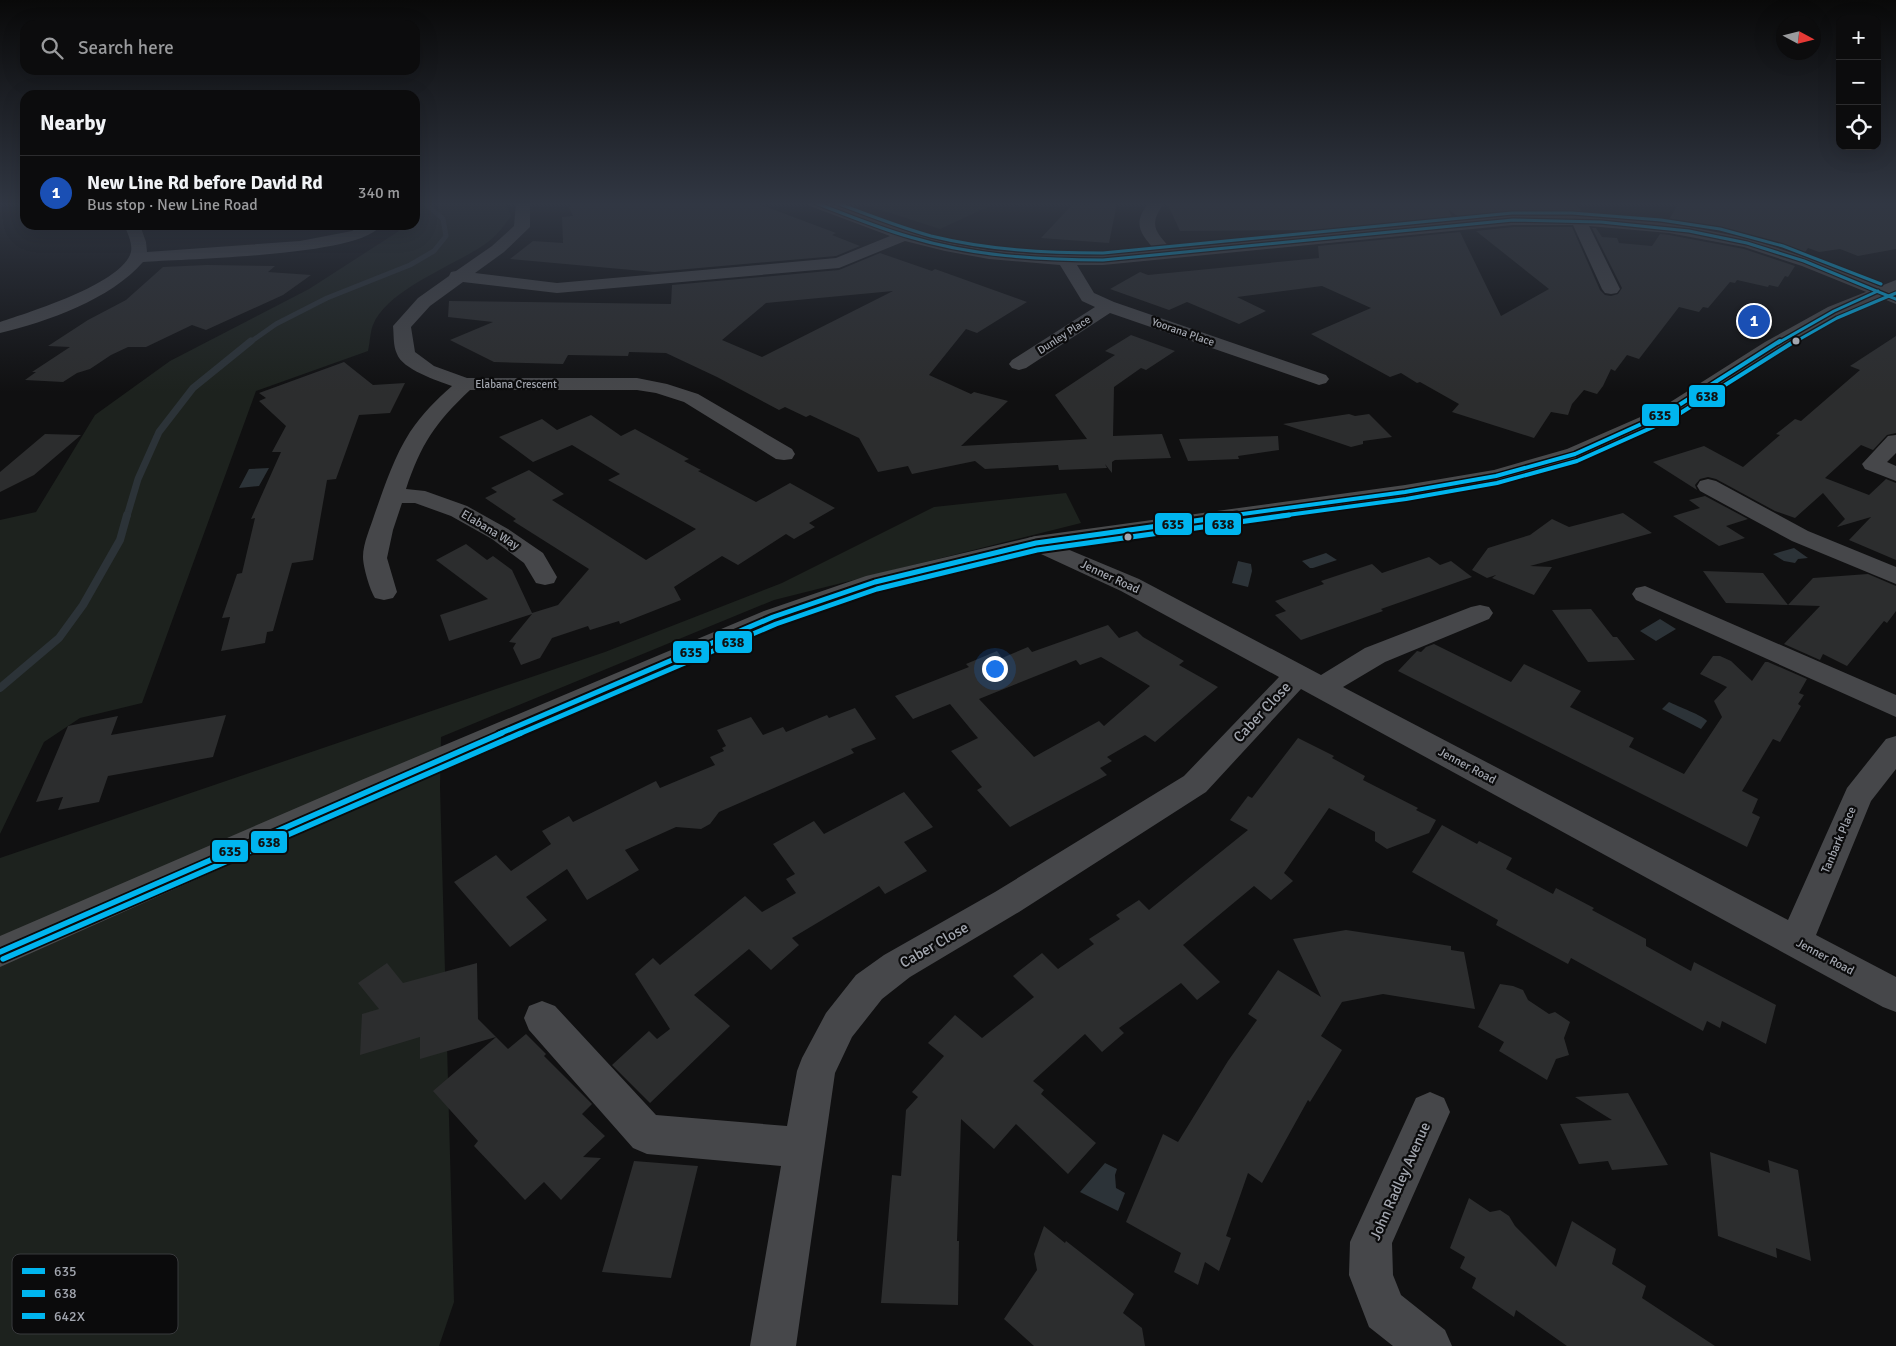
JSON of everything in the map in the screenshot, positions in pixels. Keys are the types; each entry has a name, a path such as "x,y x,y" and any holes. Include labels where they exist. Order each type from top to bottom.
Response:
{"main road":[{"path":"0,952 364,792 773,617 875,582 1036,543 1405,492 1496,476 1575,454 1668,412 1772,346 1834,311 1890,292"}],"street":[{"path":"0,328 62,306 98,290 130,266"},
{"path":"465,384 426,370 406,354 402,326 424,302 472,266"},
{"path":"457,276 557,288 807,266"},
{"name":"Yoorana Place","path":"1069,266 1088,297 1108,306 1319,379"},
{"path":"1600,266 1611,289"},
{"path":"1816,266 1890,292"},
{"name":"Dunley Place","path":"1019,364 1108,306"},
{"name":"Elabana Crescent","path":"384,592 375,558 392,496 403,466 420,433 438,408 465,384 637,384 660,388 691,398 784,454"},
{"path":"1896,441 1873,464 1896,474"},
{"path":"1708,486 1800,536 1896,576"},
{"name":"Elabana Way","path":"392,496 416,496 459,511 500,534 534,558 545,577"},
{"name":"Jenner Road","path":"1036,543 1130,585 1896,995"},
{"path":"1644,594 1896,707"},
{"name":"Caber Close","path":"773,1346 816,1071 839,1025 869,987 897,966 1008,902 1195,784 1309,682 1351,668 1375,655 1480,613"},
{"name":"Tanbark Place","path":"1796,942 1858,796 1896,747"},
{"path":"542,1018 647,1134 804,1148"},
{"name":"John Radley Avenue","path":"1429,1346 1385,1311 1371,1275 1371,1242 1430,1112"}],"shaded area":[{"path":"345,266 447,266 408,289 381,312 371,331 368,351 256,391 142,703 80,718 44,742 0,834 0,520 36,512 95,415 170,361 309,289"},
{"path":"269,468 259,486 239,488 249,469"},
{"path":"1066,493 1081,523 774,600 441,737 440,787 454,1302 439,1346 0,1346 0,858 605,652 782,583 934,507"},
{"path":"1794,548 1808,558 1798,559 1795,563 1784,561 1773,554"},
{"path":"1326,553 1337,560 1313,568 1310,568 1302,561"},
{"path":"1238,561 1251,564 1252,571 1248,587 1232,583"},
{"path":"1660,619 1676,629 1656,641 1640,631"},
{"path":"1669,702 1707,721 1701,729 1662,709"},
{"path":"1105,1163 1117,1169 1115,1175 1116,1188 1125,1193 1118,1211 1080,1192"}],"building":[{"path":"275,266 268,272 311,275 283,295 206,330 192,325 146,347 128,347 63,382 25,380 36,372 32,372 70,347 48,346 88,320 126,300 163,267"},
{"path":"585,266 724,266 654,272"},
{"path":"849,266 917,266 932,271 935,269 1027,302 977,333 966,329 929,375 971,394 974,392 1008,401 961,446 1087,439 1055,395 1115,355 1105,351 1131,335 1175,351 1146,370 1141,368 1114,387 1113,436 1162,434 1171,458 1115,460 1112,462 1112,473 1105,464 1107,468 1059,470 1058,465 985,469 975,461 912,474 908,466 878,472 859,438 810,415 806,417 785,407 779,410 717,377 666,353 629,352 628,356 568,355 563,364 494,362 450,340 493,322 448,317 449,301 671,304 672,285 839,270","holes":["893,291 762,357 722,340 766,303"]},
{"path":"1240,266 1477,266 1501,316 1549,289 1520,266 1589,266 1600,290 1605,295 1611,296 1618,294 1622,288 1611,266 1795,266 1778,287 1769,285 1768,287 1737,280 1735,283 1730,282 1708,308 1703,307 1699,312 1679,307 1639,359 1627,355 1615,371 1611,369 1597,394 1584,390 1572,404 1568,415 1551,412 1534,438 1452,412 1459,404 1420,382 1417,383 1401,373 1390,377 1311,334 1371,308 1322,286 1237,297 1266,311 1239,324 1187,302 1169,310 1110,289 1140,272 1148,275"},
{"path":"1896,336 1896,433 1887,435 1873,450 1861,445 1825,478 1869,495 1886,479 1896,483 1896,560 1849,540 1871,517 1837,527 1845,519 1823,493 1795,518 1775,511 1716,479 1708,477 1700,479 1695,485 1697,490 1653,462 1704,446 1743,467 1780,435 1776,434 1795,419 1801,421 1860,370 1850,366"},
{"path":"344,362 373,385 405,383 390,413 359,415 336,479 327,480 313,560 292,563 273,631 267,632 265,643 221,651 230,617 222,618 237,574 242,573 255,518 251,519 281,452 272,452 286,426 259,401 266,398 259,393"},
{"path":"1349,414 1355,416 1369,414 1392,437 1363,441 1363,444 1351,447 1283,424"},
{"path":"591,415 621,436 635,429 689,459 684,461 701,470 698,471 756,502 790,483 835,508 809,523 815,527 794,539 786,534 738,565 722,556 674,587 681,600 620,624 619,621 590,630 588,626 552,638 540,658 521,665 513,648 516,643 509,642 532,614 449,641 440,615 488,599 436,560 466,544 487,560 493,556 512,570 532,613 558,605 589,569 513,521 516,519 485,498 497,492 491,488 529,470 564,494 552,500 646,560 696,529 608,480 620,474 572,445 533,462 499,437 542,419 557,430"},
{"path":"45,434 81,435 34,475 0,492 0,472"},
{"path":"1278,436 1279,450 1238,456 1239,459 1188,461 1179,439"},
{"path":"1705,496 1748,519 1726,526 1745,538 1719,546 1673,516 1700,508 1689,500"},
{"path":"1623,513 1652,533 1530,566 1552,567 1534,595 1492,578 1496,575 1487,578 1472,570 1488,548 1530,535 1552,519 1569,527"},
{"path":"1429,557 1440,565 1451,561 1472,577 1301,640 1275,615 1286,611 1275,601 1324,584 1321,581 1372,564 1382,573"},
{"path":"1703,571 1763,573 1788,605 1726,603"},
{"path":"1868,574 1896,586 1896,611 1887,623 1884,621 1847,666 1823,654 1820,660 1784,644 1820,606 1788,605 1813,578"},
{"path":"1591,609 1613,637 1617,637 1635,660 1588,662 1552,610"},
{"path":"1108,625 1119,638 1137,631 1143,637 1184,661 1179,665 1218,687 1155,742 1145,735 1107,757 1112,761 1100,768 1107,775 1010,827 977,790 982,787 951,751 978,738 950,704 913,719 895,696 969,667 966,664 997,651 1002,658 1028,647 1032,652","holes":["1101,657 1150,686 1104,726 1099,721 1034,757 979,699 1076,660 1080,665"]},
{"path":"1434,644 1511,682 1524,664 1581,691 1570,707 1634,738 1629,747 1684,774 1722,717 1714,701 1727,687 1700,674 1713,656 1720,656 1731,661 1752,681 1765,662 1807,679 1799,693 1804,695 1798,704 1801,706 1780,742 1773,739 1742,791 1758,799 1752,813 1760,817 1747,847 1398,671 1417,651 1421,652 1426,647"},
{"path":"855,708 876,739 851,749 854,753 719,812 710,824 701,829 676,827 625,850 639,870 587,900 567,869 526,897 547,920 510,947 454,882 496,855 511,871 551,844 542,831 569,816 573,822 656,781 660,788 715,765 710,757 724,751 722,748 726,746 717,730 751,717 763,735 783,727 786,732 827,715 829,718"},
{"path":"226,715 213,757 108,776 99,802 58,810 63,797 36,802 68,726 118,716 111,735"},
{"path":"1298,738 1334,756 1332,758 1365,776 1363,780 1418,808 1416,810 1436,820 1429,833 1387,849 1375,841 1375,832 1329,808 1284,873 1293,881 1271,900 1254,886 1183,945 1220,982 1197,1000 1181,983 1119,1028 1124,1033 1102,1052 1085,1034 1033,1081 1044,1090 1041,1094 1096,1143 1068,1174 1016,1124 994,1149 961,1119 957,1241 959,1241 958,1305 881,1303 892,1175 901,1176 906,1110 918,1097 912,1092 944,1056 928,1043 955,1015 982,1038 1034,997 1013,976 1042,953 1058,969 1094,944 1089,939 1120,919 1116,915 1139,900 1149,910 1248,830 1230,820 1248,796 1252,798"},
{"path":"904,792 933,827 904,842 927,871 885,894 879,886 792,938 799,945 771,970 749,949 694,995 730,1026 650,1103 612,1065 649,1031 657,1039 670,1029 635,974 653,958 660,965 745,896 762,912 796,893 786,879 795,874 773,844 814,821 824,834"},
{"path":"1442,825 1477,844 1479,841 1512,858 1506,869 1553,894 1556,888 1594,908 1592,910 1646,939 1646,946 1691,971 1694,962 1776,1005 1766,1044 1722,1021 1720,1028 1707,1021 1703,1031 1571,958 1568,964 1496,925 1498,920 1412,872"},
{"path":"1346,930 1451,946 1451,950 1464,952 1475,1009 1383,994 1342,1002 1321,1036 1342,1050 1310,1102 1308,1100 1262,1183 1248,1173 1226,1236 1231,1238 1219,1271 1205,1262 1198,1285 1174,1272 1181,1253 1126,1222 1163,1134 1178,1142 1228,1061 1257,1020 1248,1014 1278,970 1321,997 1293,939"},
{"path":"387,963 403,983 477,963 478,1019 496,1037 420,1059 420,1037 360,1055 362,1014 379,1009 358,983"},
{"path":"1500,984 1523,990 1528,1000 1549,1014 1555,1012 1570,1022 1564,1038 1569,1055 1556,1059 1547,1080 1499,1051 1504,1042 1478,1027"},
{"path":"526,1034 546,1054 544,1056 592,1104 582,1114 605,1136 583,1157 601,1158 561,1200 544,1182 525,1200 474,1146 478,1141 433,1091 496,1037 508,1049"},
{"path":"1628,1093 1668,1165 1612,1170 1608,1161 1579,1164 1560,1124 1612,1120 1575,1097"},
{"path":"1710,1152 1770,1173 1768,1160 1798,1170 1811,1261 1776,1248 1777,1258 1718,1236"},
{"path":"634,1161 698,1166 671,1278 602,1272"},
{"path":"1469,1198 1490,1212 1500,1210 1509,1216 1515,1226 1556,1267 1572,1221 1616,1249 1612,1264 1646,1286 1642,1298 1715,1346 1567,1346 1516,1310 1514,1317 1472,1288 1476,1278 1460,1268 1465,1257 1450,1248"},
{"path":"1044,1226 1134,1294 1123,1313 1142,1328 1145,1346 1034,1346 1004,1319 1037,1270 1034,1254"}],"waterway":[{"path":"249,343 276,324 327,298 408,266"},
{"path":"127,516 138,479 159,432 193,388 251,341"},
{"path":"0,688 59,638 83,605 120,540 127,515"}],"transit line":[{"name":"635","path":"1816,266 1896,299"},
{"name":"642X","path":"1834,266 1881,284"},
{"name":"635","path":"0,952 370,789 773,617 875,582 1036,543 1405,492 1496,476 1575,454 1668,412 1772,346 1834,311 1878,291"},
{"name":"638","path":"3,959 373,796 776,624 877,589 1037,550 1406,499 1497,483 1577,461 1671,419 1776,352 1837,318 1896,293"}],"place":[{"name":"New Line Rd before David Rd","path":"1754,321"}]}
